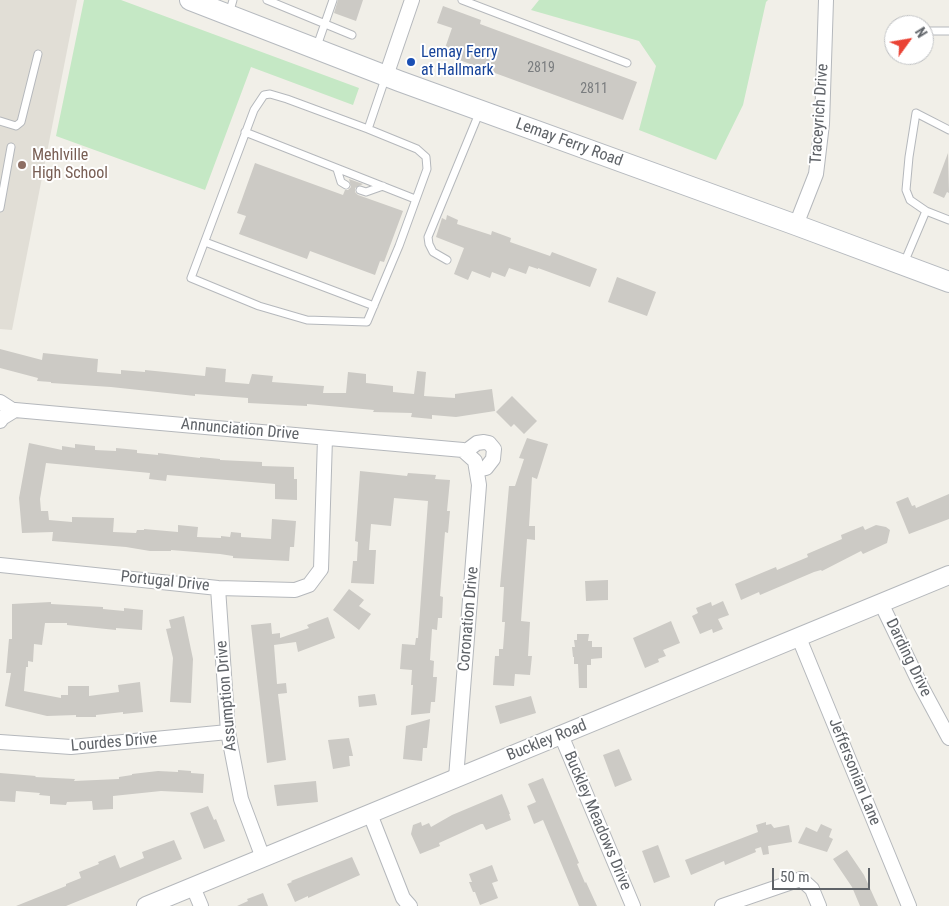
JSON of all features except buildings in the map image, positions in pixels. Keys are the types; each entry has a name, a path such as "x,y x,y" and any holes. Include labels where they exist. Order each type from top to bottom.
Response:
{"main road":[{"name":"Lemay Ferry Road","path":"190,0 231,7 316,49 386,76 949,282"}],"street":[{"path":"386,76 412,0"},
{"name":"Traceyrich Drive","path":"796,225 816,174 822,124 826,0"},
{"name":"Annunciation Drive","path":"0,402 5,417 325,438 463,450 472,461"},
{"name":"Portugal Drive","path":"0,565 218,588 295,590 309,585 321,569 325,438"},
{"name":"Coronation Drive","path":"456,778 480,485 472,461"},
{"name":"Buckley Road","path":"146,906 949,575"},
{"name":"Assumption Drive","path":"218,588 228,732 241,799 263,858"},
{"name":"Darding Drive","path":"881,604 949,738"},
{"name":"Jeffersonian Lane","path":"799,638 909,906"},
{"name":"Lourdes Drive","path":"0,742 71,747 228,732"},
{"name":"Buckley Meadows Drive","path":"561,735 633,906"},
{"path":"370,814 404,898 410,906"},
{"path":"722,906 801,879 812,889 819,906"},
{"path":"194,887 201,906"}],"lane":[{"path":"267,0 352,35"},
{"path":"316,49 333,0"},
{"path":"462,0 627,63"},
{"path":"934,31 949,31"},
{"path":"0,121 16,126 21,122 38,54"},
{"path":"368,129 386,76"},
{"path":"270,94 287,99 368,129 417,149 426,156 427,169 399,246 367,322 307,320 259,306 191,278 245,132 254,110 264,96 270,94"},
{"path":"447,260 433,252 428,238 480,111"},
{"path":"949,130 916,113 906,190 910,200 926,210 949,220"},
{"path":"245,132 415,199"},
{"path":"0,208 11,148"},
{"path":"338,169 341,182 346,185"},
{"path":"360,190 366,192 382,186"},
{"path":"903,265 926,210"},
{"path":"205,242 374,306"}],"shaded area":[{"name":"Mehlville High School","path":"0,0 77,0 12,330 0,329"}],"green space":[{"path":"84,0 121,0 359,88 353,105 251,67 205,190 56,136"},
{"path":"539,0 768,0 743,105 716,160 639,130 656,66 639,41 531,10"}],"place":[{"name":"Lemay Ferry at Hallmark","path":"411,62"},
{"name":"Mehlville High School","path":"22,165"}]}
